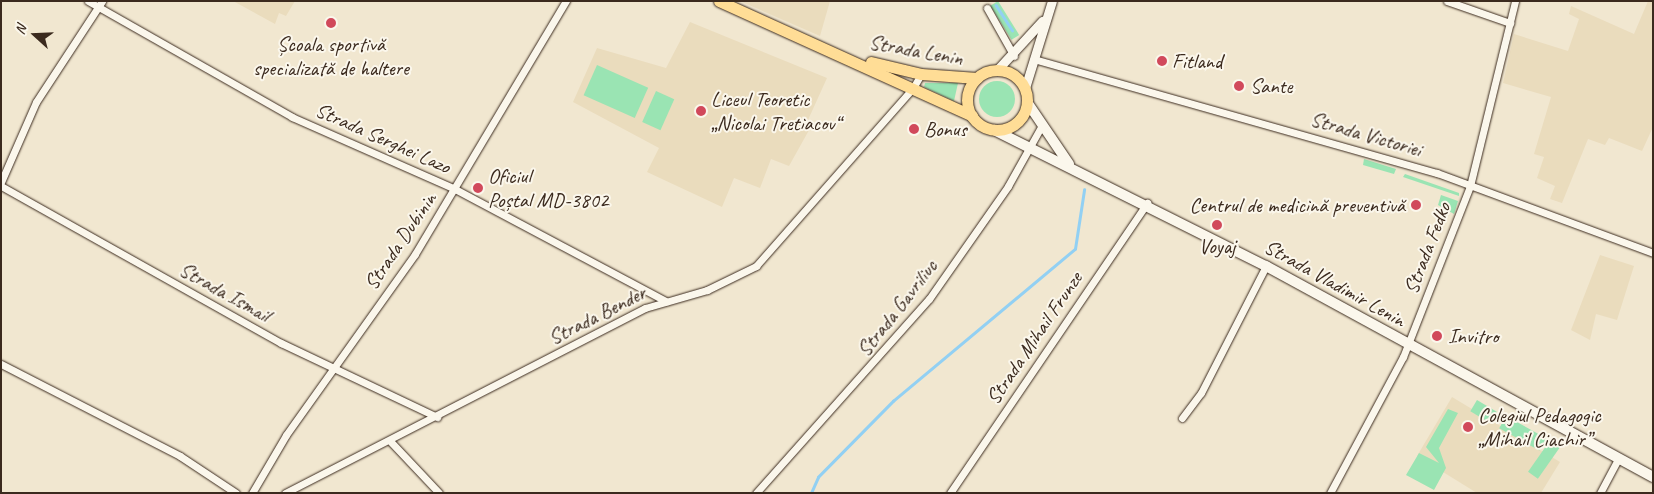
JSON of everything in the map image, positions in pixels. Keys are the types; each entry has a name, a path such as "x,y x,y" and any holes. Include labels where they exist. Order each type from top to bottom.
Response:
{"main road":[{"path":"724,2 850,57 972,116 994,130 1020,120 1027,102"},
{"name":"Strada Lenin","path":"850,57 921,74 977,78"},
{"path":"972,116 967,96 977,78 997,70 1014,75 1025,88 1027,102 1041,127 1071,166"},
{"name":"Strada Vladimir Lenin","path":"994,130 1147,203 1653,477"}],"street":[{"name":"Strada Serghei Lazo","path":"88,1 100,4 292,117 455,189 666,301"},
{"name":"Strada Dubinin","path":"252,493 331,369 415,254 566,1"},
{"path":"1025,88 1046,14 1052,1"},
{"path":"1447,1 1510,23"},
{"name":"Strada Fedko","path":"1330,493 1408,346 1470,186 1515,1"},
{"path":"1,182 36,102 100,4"},
{"path":"987,8 1014,56"},
{"path":"997,70 1014,56 1046,14"},
{"name":"Strada Victoriei","path":"1034,58 1470,186 1653,253"},
{"name":"Strada Bender","path":"285,493 391,442 627,317 666,301 707,290 756,266 913,88 921,74"},
{"name":"Strada Gavriliuc","path":"756,493 928,299 1030,147 1041,127"},
{"name":"Strada Ismail","path":"1,186 331,369 436,417"},
{"name":"Strada Mihail Frunze","path":"950,493 1147,203"},
{"path":"1182,418 1201,393 1266,266"},
{"path":"1,364 180,456 236,493"},
{"path":"391,442 439,493"},
{"path":"1600,493 1618,458"}],"shaded area":[{"path":"233,1 295,1 286,16 279,13 275,24"},
{"path":"740,1 830,1 820,36"},
{"path":"1648,1 1653,1 1653,127 1642,151 1609,138 1605,145 1588,139 1562,203 1550,199 1555,186 1537,178 1544,157 1534,154 1551,97 1503,83 1514,34 1568,51 1579,19 1569,14 1571,6 1634,34"},
{"name":"Liceul Teoretic „Nicolai Tretiacov“","path":"690,22 827,78 808,120 813,123 789,166 771,159 760,188 734,178 722,207 647,172 659,148 573,102 597,48 666,68"},
{"path":"1600,255 1634,266 1617,320 1596,314 1590,340 1571,330"},
{"name":"Colegiul Pedagogic „Mihail Ciachir”","path":"1452,397 1560,462 1541,493 1477,493 1417,456"}],"green space":[{"path":"998,1 1019,35 1012,40 990,6"},
{"path":"597,65 648,88 635,118 584,95"},
{"path":"997,81 1010,86 1015,99 1010,112 997,117 984,112 979,99 984,86"},
{"path":"925,83 958,83 954,101 924,87"},
{"path":"656,91 674,99 660,130 642,122"},
{"path":"1364,159 1396,169 1394,174 1363,165"},
{"path":"1405,174 1459,193 1459,196 1403,177"},
{"path":"1441,195 1458,201 1454,214 1438,205"},
{"path":"1477,400 1497,412 1490,423 1470,411"},
{"path":"1448,409 1458,413 1439,448 1446,468 1434,490 1406,475 1419,453 1439,463 1426,447"},
{"path":"1506,416 1546,438 1539,451 1499,428"},
{"path":"1551,439 1561,446 1538,479 1528,472"}],"waterway":[{"path":"996,5 1012,30"},
{"path":"811,493 818,477 893,401 1075,249 1084,190"}],"place":[{"name":"Școala sportivă specializată de haltere","path":"331,23"},
{"name":"Fitland","path":"1162,61"},
{"name":"Sante","path":"1239,86"},
{"name":"Liceul Teoretic „Nicolai Tretiacov“","path":"701,111"},
{"name":"Bonus","path":"914,129"},
{"name":"Oficiul Poștal MD-3802","path":"478,188"},
{"name":"Centrul de medicină preventivă","path":"1416,205"},
{"name":"Voyaj","path":"1217,225"},
{"name":"Invitro","path":"1437,336"},
{"name":"Colegiul Pedagogic „Mihail Ciachir”","path":"1468,427"}]}
